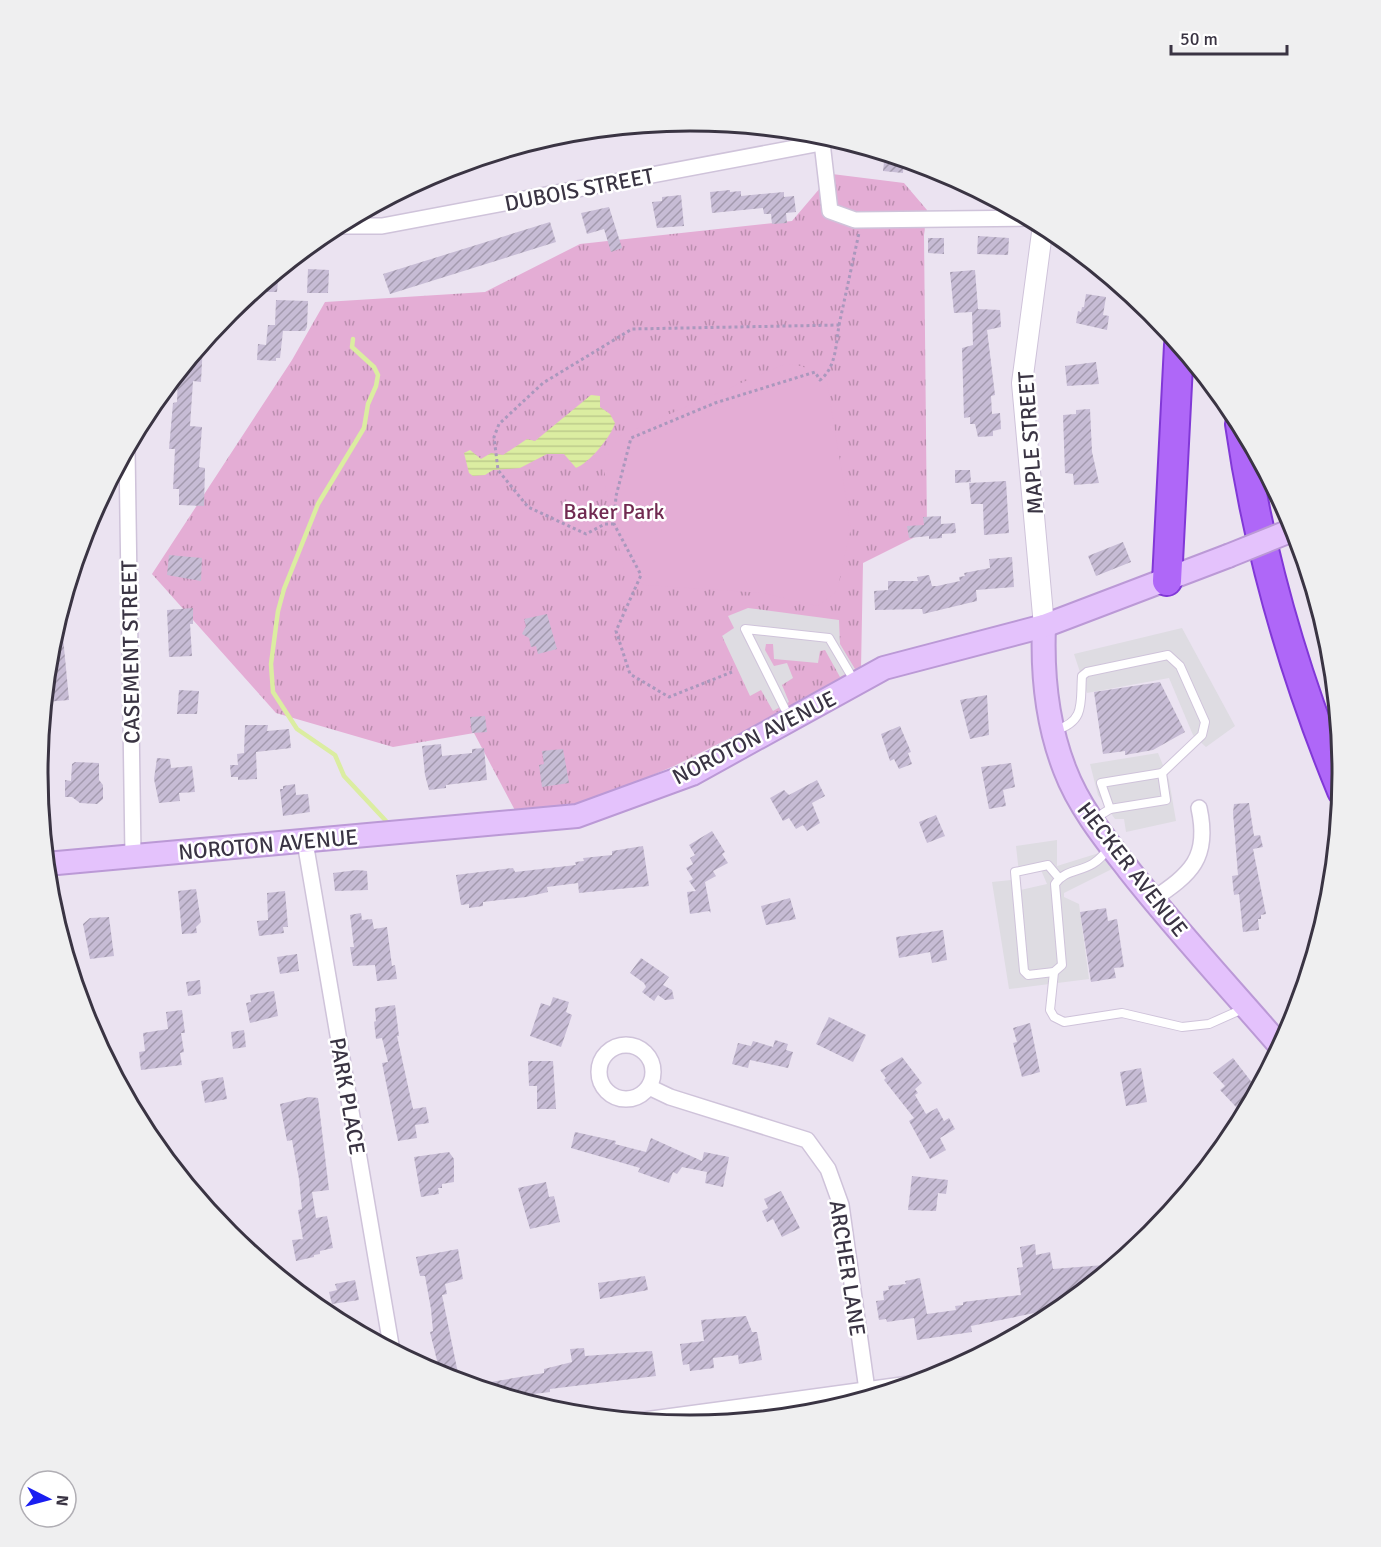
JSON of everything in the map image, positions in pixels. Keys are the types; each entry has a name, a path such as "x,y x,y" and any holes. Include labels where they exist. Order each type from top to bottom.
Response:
{"highway":[{"path":"1167,581 1178,355"},
{"path":"1245,448 1263,544 1278,602 1311,708 1333,766"}],"main road":[{"name":"NOROTON AVENUE","path":"54,863 577,816 692,774 884,668 1044,627 1167,581 1286,533"},
{"name":"HECKER AVENUE","path":"1044,627 1042,664 1052,731 1065,772 1079,800 1101,815 1110,846 1152,900 1275,1040"}],"street":[{"name":"DUBOIS STREET","path":"355,226 382,226 805,141"},
{"path":"822,144 830,211 862,220 1014,218"},
{"name":"MAPLE STREET","path":"1042,236 1022,383 1044,627"},
{"name":"CASEMENT STREET","path":"127,465 133,855"},
{"path":"1152,900 1181,880 1201,852 1199,808"},
{"name":"PARK PLACE","path":"305,842 390,1342"},
{"name":"ARCHER LANE","path":"649,1087 670,1097 807,1140 828,1169 841,1205 867,1390"},
{"path":"676,1416 873,1389"}],"lane":[{"path":"790,720 745,629 829,638 856,684"},
{"path":"1052,731 1068,727 1076,721 1080,711 1082,676 1087,672 1168,655 1180,666 1205,722 1202,735 1162,773 1101,783 1101,815 1166,800 1162,773"},
{"path":"1110,846 1096,864 1059,878 1055,884 1063,962 1054,972 1050,1010 1054,1017 1064,1022 1122,1013 1167,1025 1209,1024 1247,1007"},
{"path":"1054,972 1031,976 1024,971 1014,876 1015,872 1022,869 1048,865 1059,878"}],"path":[{"path":"732,672 669,697 630,674 616,631 641,575 614,524 616,496 631,438 715,403 815,372 820,380 826,376 833,361 862,220"},
{"path":"614,524 605,524 585,534 528,507 498,470 494,437 499,424 543,383 632,329 839,325"}],"green space":[{"name":"Baker Park","path":"832,174 904,183 927,210 924,235 927,531 863,563 861,669 816,695 674,766 594,800 518,816 474,733 393,747 276,713 152,574 292,360 325,302 485,292 580,244 792,221"},
{"path":"785,364 805,367 820,380 826,376 851,528 837,591 817,606 763,593 644,585 625,574 605,485 605,461 619,436"}],"shaded area":[{"path":"591,395 600,396 600,407 610,414 615,423 604,442 581,465 576,468 564,454 547,454 520,468 493,470 485,475 473,476 469,473 464,453 470,450 481,459 491,453 503,455 527,439 535,441"},
{"path":"748,608 839,620 840,644 855,669 840,677 825,650 820,651 818,663 774,659 773,644 766,644 765,650 774,666 787,663 793,678 782,685 789,702 773,711 761,690 750,696 722,636 734,628 728,616"},
{"path":"1182,628 1235,726 1206,747 1193,735 1169,678 1087,693 1074,654"},
{"path":"1158,753 1169,780 1176,821 1126,832 1124,819 1115,819 1098,795 1090,764"},
{"path":"1057,840 1057,866 1099,853 1112,869 1064,893 1064,897 1079,904 1089,979 1009,989 992,882 1011,880 1016,891 1047,884 1041,870 1019,873 1016,846"}],"building":[{"path":"884,161 903,167 903,173 883,171"},
{"path":"730,190 730,192 741,191 741,196 784,192 784,197 794,196 796,212 786,213 787,223 772,224 771,214 764,214 763,208 712,213 710,192"},
{"path":"681,195 684,226 657,228 652,202 662,201 662,197"},
{"path":"609,207 622,248 611,252 604,229 587,234 581,213"},
{"path":"550,222 556,242 390,294 383,274"},
{"path":"978,236 1009,238 1008,255 977,254"},
{"path":"928,238 944,238 944,254 928,253"},
{"path":"308,269 329,270 328,293 307,293"},
{"path":"975,270 978,309 1000,310 1001,327 987,330 995,395 991,396 992,414 1000,413 1001,429 993,431 993,436 978,437 975,424 970,424 970,417 964,418 962,348 973,345 972,312 954,313 950,272"},
{"path":"278,281 277,292 265,292"},
{"path":"1086,294 1106,297 1103,315 1109,316 1107,330 1076,323 1078,311 1081,312 1084,307"},
{"path":"276,300 308,301 307,327 305,331 283,331 280,358 276,358 276,361 257,360 258,344 266,345 268,325 275,325"},
{"path":"202,356 201,382 193,381 190,426 202,427 199,467 205,468 204,506 179,505 179,489 173,489 175,449 169,449 173,403 177,402 178,387"},
{"path":"1096,362 1099,384 1067,386 1065,366"},
{"path":"1090,409 1092,452 1099,483 1074,485 1073,474 1065,473 1063,415 1076,414 1076,410"},
{"path":"955,470 970,470 971,482 955,483"},
{"path":"1006,481 1009,533 984,535 983,504 971,504 969,483"},
{"path":"941,516 941,524 955,523 956,533 942,534 942,538 929,539 929,536 909,538 907,526 924,525 923,517"},
{"path":"1123,542 1131,562 1096,576 1088,556"},
{"path":"169,555 202,558 201,581 167,575"},
{"path":"1012,557 1014,587 976,590 977,601 923,614 922,609 875,610 874,591 888,590 888,581 918,581 917,577 929,575 932,586 937,586 960,581 959,577 965,576 964,573 990,568 989,559"},
{"path":"193,608 193,624 190,624 192,656 169,657 167,610"},
{"path":"547,614 557,649 538,654 536,646 531,647 529,638 522,634 526,626 524,619"},
{"path":"63,637 69,700 52,701 60,648"},
{"path":"1160,682 1185,732 1153,750 1125,755 1125,751 1103,754 1094,692"},
{"path":"179,690 199,691 197,714 177,714"},
{"path":"987,695 989,735 970,739 960,700"},
{"path":"485,716 487,732 472,733 470,717"},
{"path":"245,725 268,725 267,731 289,729 291,748 256,752 257,779 238,780 238,777 231,777 230,765 238,765 237,754 244,753"},
{"path":"900,726 911,752 908,753 912,764 899,769 894,759 890,761 881,734"},
{"path":"441,744 442,756 472,753 472,749 484,748 487,780 446,785 446,788 429,790 422,746"},
{"path":"563,749 569,783 542,787 539,765 544,764 542,751"},
{"path":"157,758 170,759 171,768 192,766 195,792 179,793 180,801 159,803 154,779"},
{"path":"75,762 99,763 99,780 103,785 103,799 97,804 80,803 72,797 65,797 65,780 71,781 72,764"},
{"path":"1011,763 1015,787 1003,790 1006,806 989,809 981,767"},
{"path":"817,780 825,796 812,803 820,823 807,831 803,825 796,829 789,818 783,821 770,798 784,790 789,795"},
{"path":"295,784 296,795 308,794 310,812 283,816 280,789 283,789 283,786"},
{"path":"1249,803 1254,836 1260,835 1263,847 1253,849 1266,914 1261,915 1261,919 1258,919 1259,930 1243,932 1239,894 1234,895 1232,876 1238,875 1233,813 1234,804"},
{"path":"936,815 945,836 927,843 919,822"},
{"path":"712,831 725,852 722,854 728,863 713,871 716,876 705,882 711,913 709,911 690,914 687,892 696,891 689,881 693,879 686,868 693,864 690,858 695,855 689,845"},
{"path":"643,846 649,886 579,893 578,883 547,887 548,892 526,897 483,902 483,906 469,908 469,904 461,905 456,875 513,868 515,872 576,865 575,862 584,861 583,858 612,855 612,851"},
{"path":"367,871 368,890 335,891 333,873"},
{"path":"196,889 201,922 196,927 197,933 182,934 178,891"},
{"path":"285,891 288,927 283,927 284,933 259,936 257,921 268,920 267,893"},
{"path":"790,898 796,919 766,925 761,906"},
{"path":"1106,908 1108,921 1117,919 1124,967 1114,968 1116,978 1091,982 1080,912"},
{"path":"361,913 362,920 372,919 374,929 387,927 392,966 395,965 397,979 377,981 375,965 353,966 350,947 354,947 350,915"},
{"path":"109,917 114,956 90,959 83,924 90,918"},
{"path":"943,930 947,960 932,963 930,952 899,958 896,937"},
{"path":"297,954 299,971 280,974 277,957"},
{"path":"641,958 669,977 663,985 672,990 674,999 665,1000 658,995 654,1001 642,992 646,987 644,983 630,973"},
{"path":"200,980 201,994 188,996 186,982"},
{"path":"274,991 278,1016 250,1023 246,1003 251,1002 250,995"},
{"path":"553,997 569,1002 566,1012 572,1015 561,1047 530,1036 541,1003 550,1006"},
{"path":"395,1005 399,1036 397,1036 413,1109 426,1107 429,1123 415,1125 417,1138 398,1141 382,1063 388,1062 382,1038 376,1039 374,1022 376,1021 375,1008"},
{"path":"182,1010 185,1033 181,1033 184,1052 180,1053 182,1065 141,1070 139,1052 145,1051 143,1033 168,1029 166,1012"},
{"path":"829,1017 866,1035 853,1062 816,1044"},
{"path":"1030,1023 1040,1072 1022,1077 1013,1043 1017,1042 1013,1028"},
{"path":"244,1030 246,1047 233,1049 231,1032"},
{"path":"775,1040 788,1044 786,1050 793,1052 788,1068 750,1060 748,1068 732,1064 738,1043 751,1046 753,1041 773,1047"},
{"path":"902,1057 922,1083 915,1089 918,1093 915,1095 926,1114 937,1108 944,1121 949,1118 955,1129 940,1138 946,1150 930,1159 909,1121 914,1118 884,1080 886,1078 880,1070"},
{"path":"1233,1058 1253,1084 1243,1101 1236,1107 1220,1090 1225,1086 1213,1073"},
{"path":"528,1061 553,1061 556,1109 537,1109 537,1086 529,1086"},
{"path":"1141,1068 1147,1102 1126,1106 1120,1072"},
{"path":"223,1077 227,1099 205,1103 201,1081"},
{"path":"309,1097 318,1098 329,1190 312,1192 316,1218 327,1216 333,1248 320,1251 320,1254 314,1257 296,1261 292,1240 303,1239 298,1210 302,1209 299,1179 292,1140 287,1141 280,1104"},
{"path":"575,1132 616,1141 615,1144 646,1152 651,1138 702,1161 704,1152 729,1157 723,1187 705,1183 707,1172 682,1167 677,1174 673,1172 669,1183 638,1172 640,1168 571,1148"},
{"path":"449,1152 454,1159 454,1182 442,1184 442,1188 438,1188 439,1194 421,1197 414,1157"},
{"path":"912,1176 948,1180 946,1194 938,1193 936,1211 908,1210"},
{"path":"546,1182 549,1197 554,1196 560,1222 530,1229 518,1188"},
{"path":"781,1191 800,1228 782,1237 773,1219 767,1222 762,1211 768,1208 764,1199"},
{"path":"1035,1244 1036,1255 1050,1252 1053,1269 1104,1265 1041,1312 971,1326 972,1332 917,1340 914,1318 887,1322 886,1319 879,1320 876,1301 884,1300 883,1291 889,1290 888,1286 906,1284 905,1281 920,1278 927,1314 956,1310 955,1306 963,1305 963,1302 1021,1295 1017,1268 1023,1267 1020,1247"},
{"path":"458,1249 463,1279 445,1284 447,1294 442,1295 458,1372 438,1364 430,1332 433,1331 425,1276 420,1276 416,1257"},
{"path":"645,1276 648,1290 600,1299 598,1283"},
{"path":"355,1280 359,1300 332,1304 329,1292 337,1290 335,1284"},
{"path":"746,1316 752,1332 757,1332 762,1360 739,1364 738,1355 713,1358 714,1368 690,1371 689,1364 683,1365 680,1344 704,1341 701,1320"},
{"path":"584,1348 585,1356 652,1351 656,1376 550,1389 550,1392 527,1395 491,1384 491,1382 544,1373 544,1369 572,1362 570,1349"}],"waterway":[{"path":"353,339 352,347 374,367 378,375 376,386 368,404 364,428 318,504 284,589 278,611 271,664 273,692 297,729 335,755 344,776 386,821"}]}
